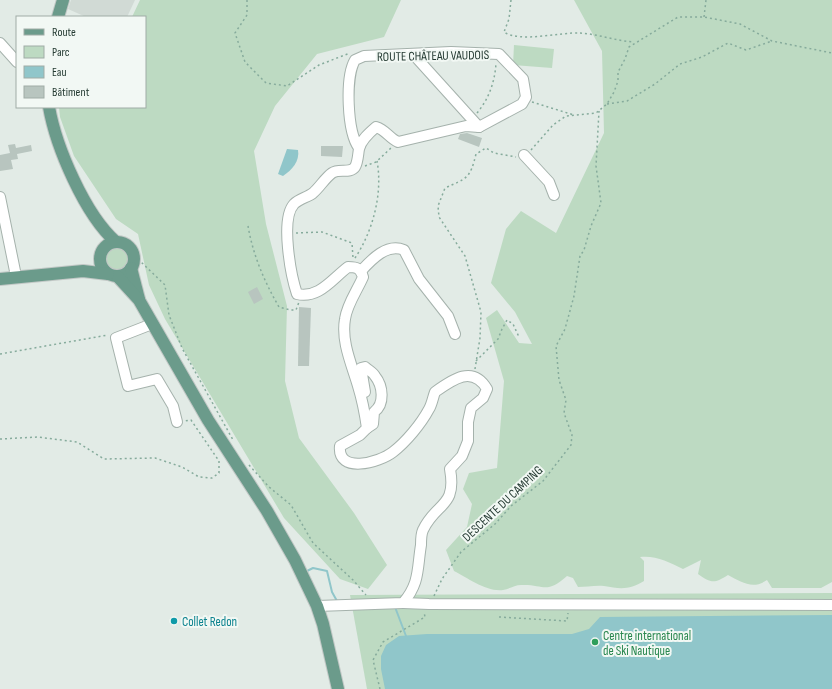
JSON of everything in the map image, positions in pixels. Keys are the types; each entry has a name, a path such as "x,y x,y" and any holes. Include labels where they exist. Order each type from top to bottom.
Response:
{"main road":[{"path":"58,16 63,0"},
{"path":"49,108 62,153 96,221 116,242 129,248 132,253 132,265 139,300 208,420 267,511 304,578 317,606 334,666 338,689"},
{"path":"96,221 101,264 139,300"},
{"path":"83,271 101,255 109,244 116,242"},
{"path":"0,279 16,276 83,271 112,275 124,274 132,265"}],"lane":[{"path":"0,43 16,61"},
{"name":"ROUTE CHÂTEAU VAUDOIS","path":"359,148 356,144 349,115 350,72 355,60 364,56 451,52 496,53 507,61 523,80 526,97 524,100"},
{"path":"414,54 479,127"},
{"path":"367,428 362,401 350,364 345,337 345,320 350,304 363,277 361,270 356,267 348,267 316,294 297,294 290,265 288,233 288,217 294,204 312,194 336,171 350,170 355,167 359,148 367,135 376,127 383,129 391,139 398,142 466,126 479,127 522,104 524,100"},
{"path":"524,155 549,182 554,195"},
{"path":"0,197 16,276"},
{"path":"361,270 374,258 389,249 397,247 404,250 419,279 448,316 455,334"},
{"path":"152,324 116,338 128,386 157,379 173,406 177,422"},
{"path":"362,401 365,393 360,368 365,367 376,376 383,399 380,408 374,412 373,424 360,435 340,446 339,452 341,459 348,463 365,463 380,459 392,452 430,408 435,392 458,378 474,376 481,380 487,389 482,398 471,408 468,422 468,441 462,456 450,469 452,481 450,496 423,530 416,583 411,593 403,603"},
{"path":"317,606 403,603 569,605 832,605"}],"path":[{"path":"247,0 247,15 235,33 245,62 266,83 287,86 319,65 356,50"},
{"path":"511,0 509,19 504,32 510,36 550,36 580,33 620,42 634,42"},
{"path":"704,18 706,0"},
{"path":"474,376 481,312 465,256 439,217 438,206 445,188 464,179 472,172 476,154 486,148 494,153 521,158 535,147 553,125 566,116 596,113 599,111 607,104 618,81 618,72 629,47 634,42 678,17 704,18 740,24 772,41 832,53"},
{"path":"607,104 627,101 655,84 680,64 702,56 728,43 746,50 772,41"},
{"path":"472,119 487,98 495,76 496,53"},
{"path":"524,100 558,108 576,115"},
{"name":"DESCENTE DU CAMPING","path":"380,689 373,660 383,642 425,617 426,604 461,552 495,524 511,506 543,481 571,445 572,435 564,413 566,400 559,380 556,346 565,329 574,296 580,256 584,250 591,226 601,203 596,166 599,111"},
{"path":"355,167 365,166 377,161 398,142"},
{"path":"288,233 322,232 352,243 353,262 362,248 373,218 380,175 377,161"},
{"path":"248,226 258,264 268,289 279,307 296,310 302,295"},
{"path":"132,265 141,262 165,285 168,315 182,348 237,446"},
{"path":"476,361 498,339 507,320 513,324 519,337"},
{"path":"0,354 112,334 116,338"},
{"path":"0,439 38,437 77,442 104,459 155,458 182,467 200,477 212,478 219,473 219,461 191,420 177,422"},
{"path":"245,460 269,487 291,505 313,543 353,580 366,595 382,604"},
{"path":"498,617 567,621 569,605"}],"shaded area":[{"path":"71,0 135,0 127,16 84,16 68,9"}],"green space":[{"path":"140,0 401,0 384,37 317,54 275,106 254,151 266,224 287,306 285,381 299,438 354,513 387,565 368,589 340,579 284,518 165,319 149,285 138,234 116,219 74,156 60,117 59,108 146,108 146,16 132,16"},
{"path":"574,0 832,0 832,582 821,588 772,588 767,580 762,583 752,585 728,575 716,581 710,581 698,574 701,560 683,569 651,557 640,557 644,561 644,581 634,586 625,588 601,586 578,587 573,578 567,576 560,582 549,587 521,585 503,590 497,590 484,587 454,571 446,550 467,527 472,504 463,489 469,473 497,468 504,381 486,318 497,310 519,343 532,344 515,312 491,283 506,229 521,211 556,233 604,133 602,51"},
{"path":"514,45 554,49 552,68 513,65"},
{"path":"117,247 126,250 129,259 126,268 117,271 108,268 105,259 108,250"},
{"name":"Centre international de Ski Nautique","path":"832,593 832,689 367,689 350,595"}],"water":[{"path":"287,149 298,150 298,158 292,168 283,176 278,174"},
{"name":"Centre international de Ski Nautique","path":"832,615 832,689 385,689 381,669 381,656 386,645 399,636 427,634 572,634 589,629 600,617"}],"building":[{"path":"467,133 482,138 479,147 458,139 460,134"},
{"path":"15,144 16,148 31,145 32,151 17,154 18,159 11,160 13,169 0,171 0,155 10,153 8,145"},
{"path":"321,146 343,146 342,157 321,156"},
{"path":"257,287 263,299 254,304 248,292"},
{"path":"299,307 311,308 309,366 298,366"}],"waterway":[{"path":"305,572 313,568 327,571 332,592 337,601"},
{"path":"395,607 406,636"}],"place":[{"name":"Collet Redon","path":"174,621"},
{"name":"Centre international de Ski Nautique","path":"595,642"}]}
